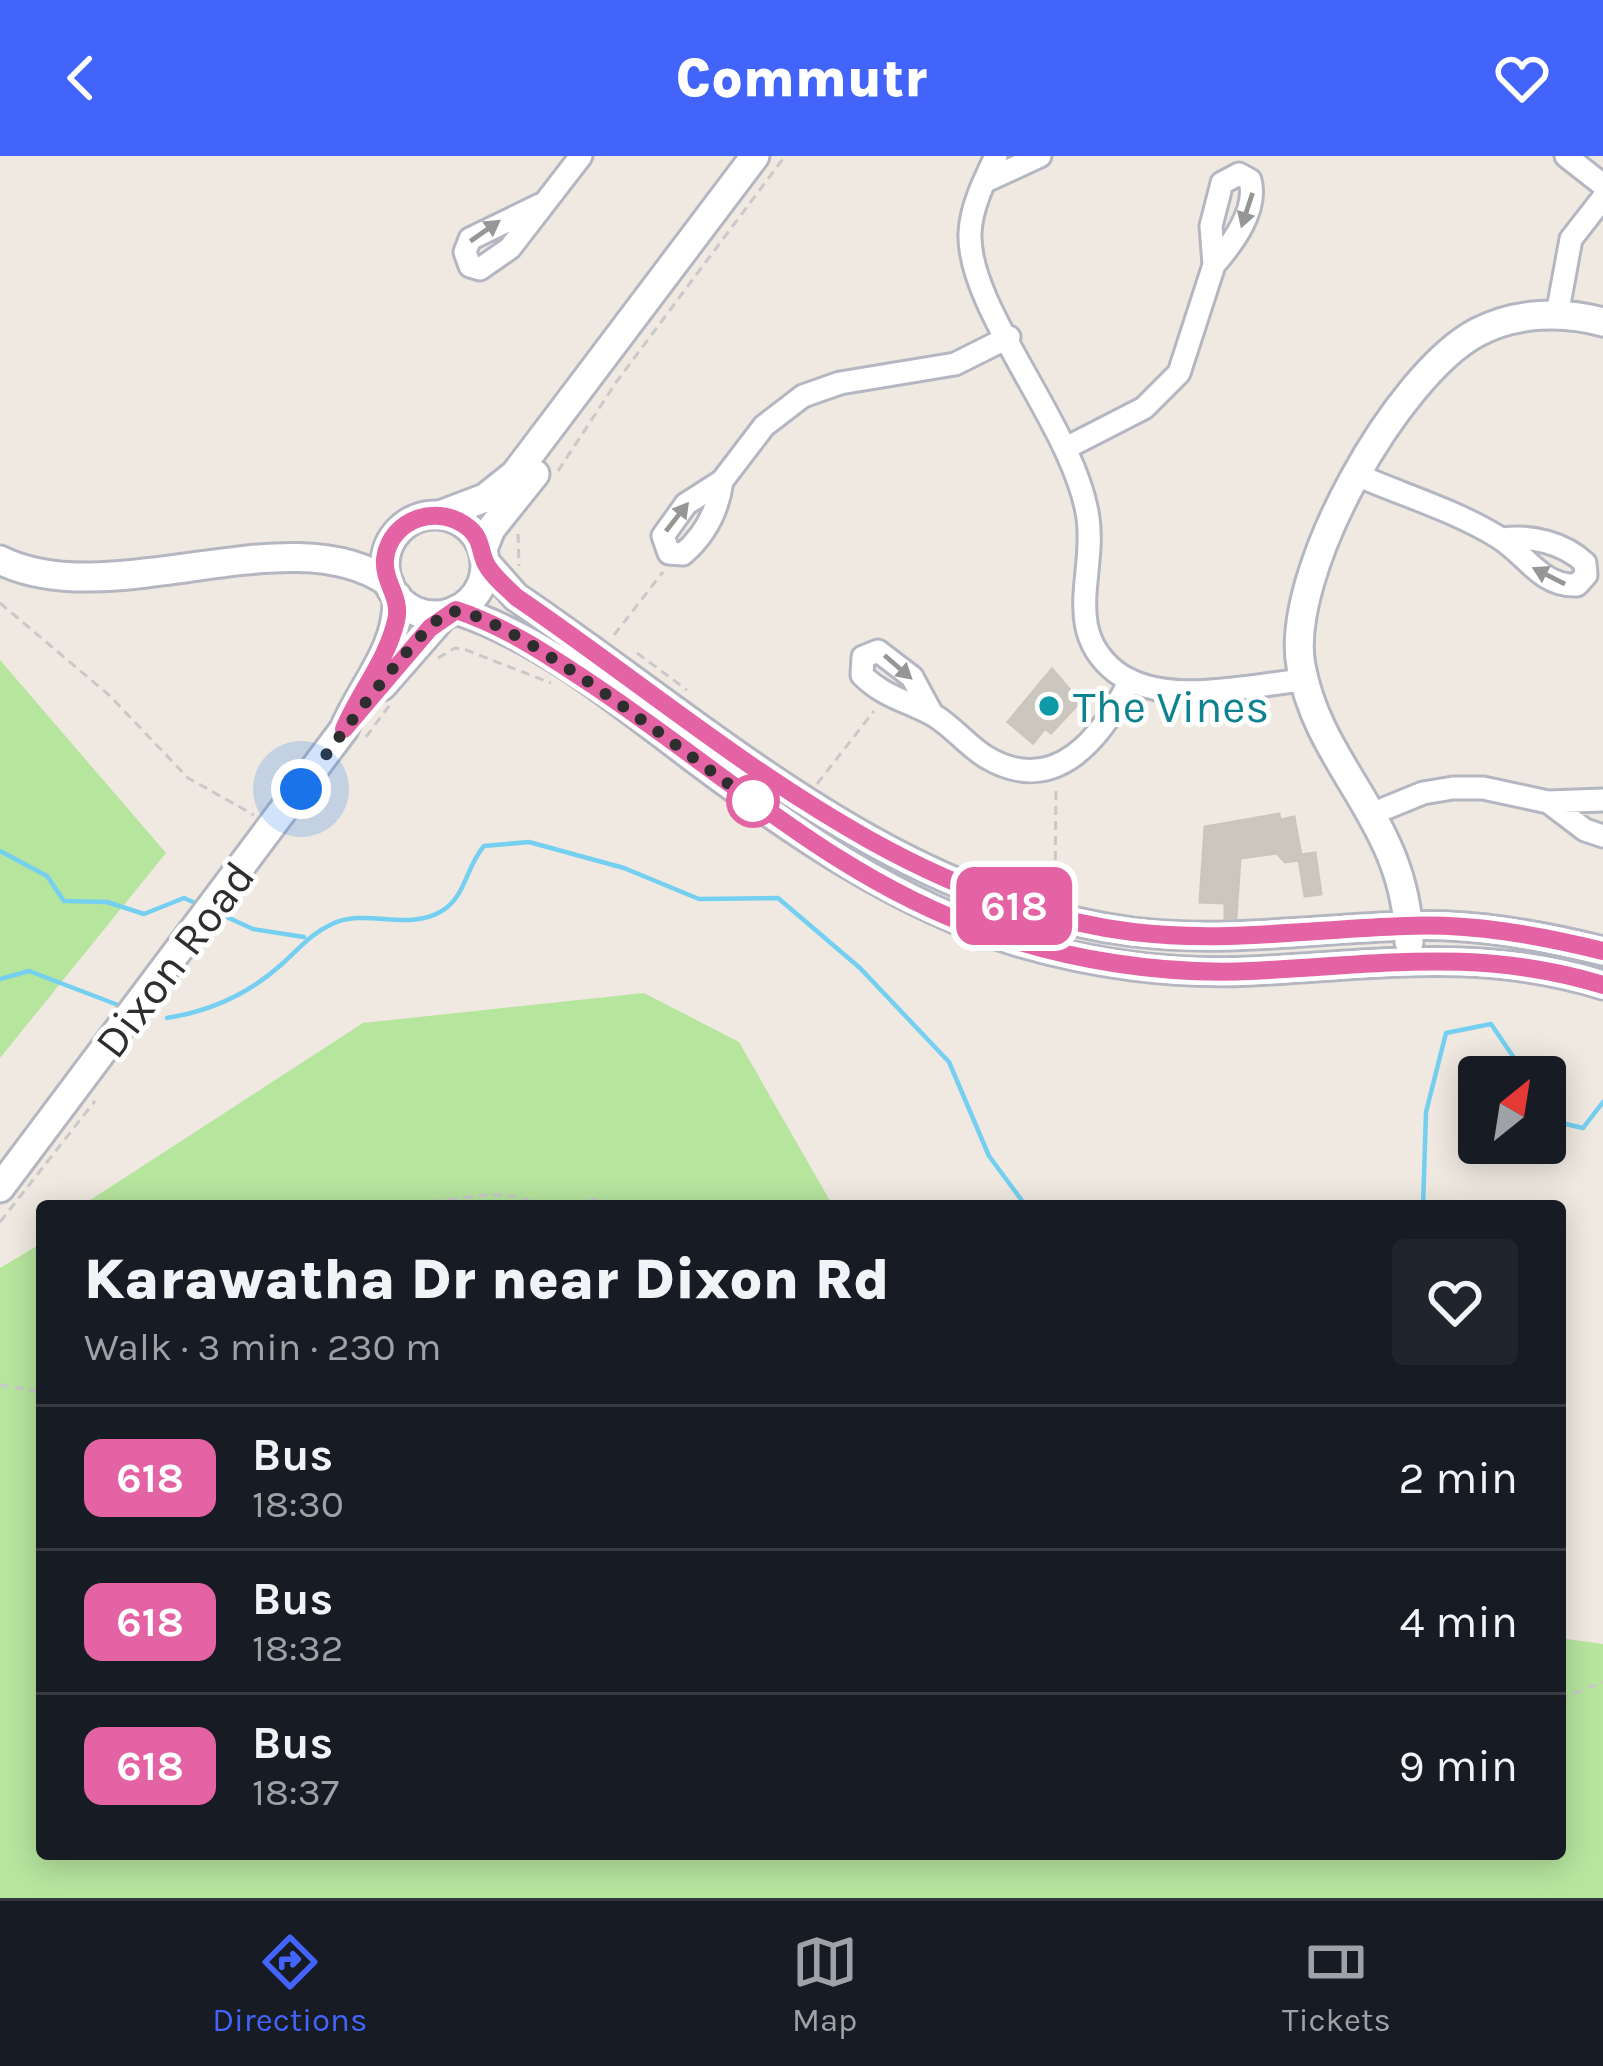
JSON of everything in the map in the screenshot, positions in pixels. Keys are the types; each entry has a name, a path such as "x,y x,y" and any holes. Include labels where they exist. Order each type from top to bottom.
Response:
{"main road":[{"path":"0,560 48,573 104,578 221,562 288,545 374,548 409,522 484,498 508,481 755,156"},
{"path":"1409,958 1402,879 1374,813 1319,723 1304,680 1299,634 1305,592 1357,475 1409,391 1462,341 1499,322 1557,315 1603,322"},
{"path":"451,612 476,595 491,529 548,458 623,334"},
{"path":"440,515 469,528 516,597 854,832 962,886 1076,922 1149,933 1278,935 1409,926 1522,933 1603,951"},
{"path":"393,590 385,561 394,536"},
{"path":"221,562 341,563 371,570 417,611 451,612 500,627 874,879 979,929 1071,955 1169,969 1248,971 1409,958 1504,962 1603,985"},
{"name":"Dixon Road","path":"351,738 398,615 393,590"},
{"name":"Dixon Road","path":"0,1187 233,879 451,612"}],"street":[{"path":"540,205 581,156"},
{"path":"996,156 972,215 970,246 981,282 1066,448 1089,527 1081,609 1104,661 1130,680 1172,690 1304,680"},
{"path":"988,180 1040,156"},
{"path":"1566,156 1603,185"},
{"path":"1557,315 1571,239 1603,198"},
{"path":"1066,448 1144,408 1169,387 1185,360 1214,265"},
{"path":"669,553 683,554 692,547 710,521 722,481 764,426 802,396 840,382 941,368 1009,338"},
{"path":"1357,475 1503,539"},
{"path":"932,714 1000,764 1052,767 1076,758 1102,734 1130,680"},
{"path":"1374,813 1423,793 1453,788 1483,788 1548,802 1603,800"},
{"path":"1548,802 1603,836"}],"path":[{"path":"556,474 617,381 785,156"},
{"path":"519,530 516,554 527,578"},
{"path":"612,638 664,571 669,553"},
{"path":"0,603 110,696 175,765 258,818"},
{"path":"431,662 455,648 466,650 562,688"},
{"path":"351,738 400,692"},
{"path":"816,785 874,710"},
{"path":"1052,767 1057,789 1055,898"},
{"path":"453,1200 507,1195 522,1200"},
{"path":"0,1384 36,1391"},
{"path":"1566,1697 1603,1682"}],"green space":[{"path":"0,660 166,853 0,1058"},
{"path":"644,993 739,1042 830,1200 90,1200 363,1023"},
{"path":"36,1247 36,1860 1566,1860 1566,1639 1603,1644 1603,1898 0,1898 0,1268"}],"building":[{"name":"The Vines","path":"1052,669 1080,702 1051,733 1045,728 1033,743 1008,722"},
{"path":"1279,814 1280,820 1294,817 1301,855 1315,853 1321,894 1305,896 1299,860 1285,862 1277,853 1240,858 1236,918 1225,918 1225,903 1200,902 1205,827"}],"waterway":[{"path":"167,1018 214,1006 242,992 332,924 358,918 414,920 440,912 455,899 484,846 529,842 624,868 699,899 778,898 860,968 949,1062 989,1156 1022,1200"},
{"path":"0,851 47,876 64,901 107,902 144,914 184,898 202,906"},
{"path":"218,913 253,929 304,937"},
{"path":"0,979 29,971 118,1005"},
{"path":"1423,1200 1426,1112 1446,1033 1491,1024 1513,1056"},
{"path":"1566,1124 1583,1128 1603,1102"}],"bus line":[{"name":"618","path":"1603,951 1495,929 1409,926 1181,936 1133,932 1020,908 908,862 788,789 516,597 485,562 477,537 455,519 424,516 409,522 389,546 386,577 397,596 398,615 384,660 344,729 359,717 430,628 456,610 500,627 585,680 754,802 874,879 979,929 1071,955 1169,969 1248,971 1432,957 1504,962 1603,985"}],"place":[{"name":"The Vines","path":"1049,706"}],"route":[{"path":"301,789 407,654 445,614 456,610 500,627 585,680 753,801"}]}
